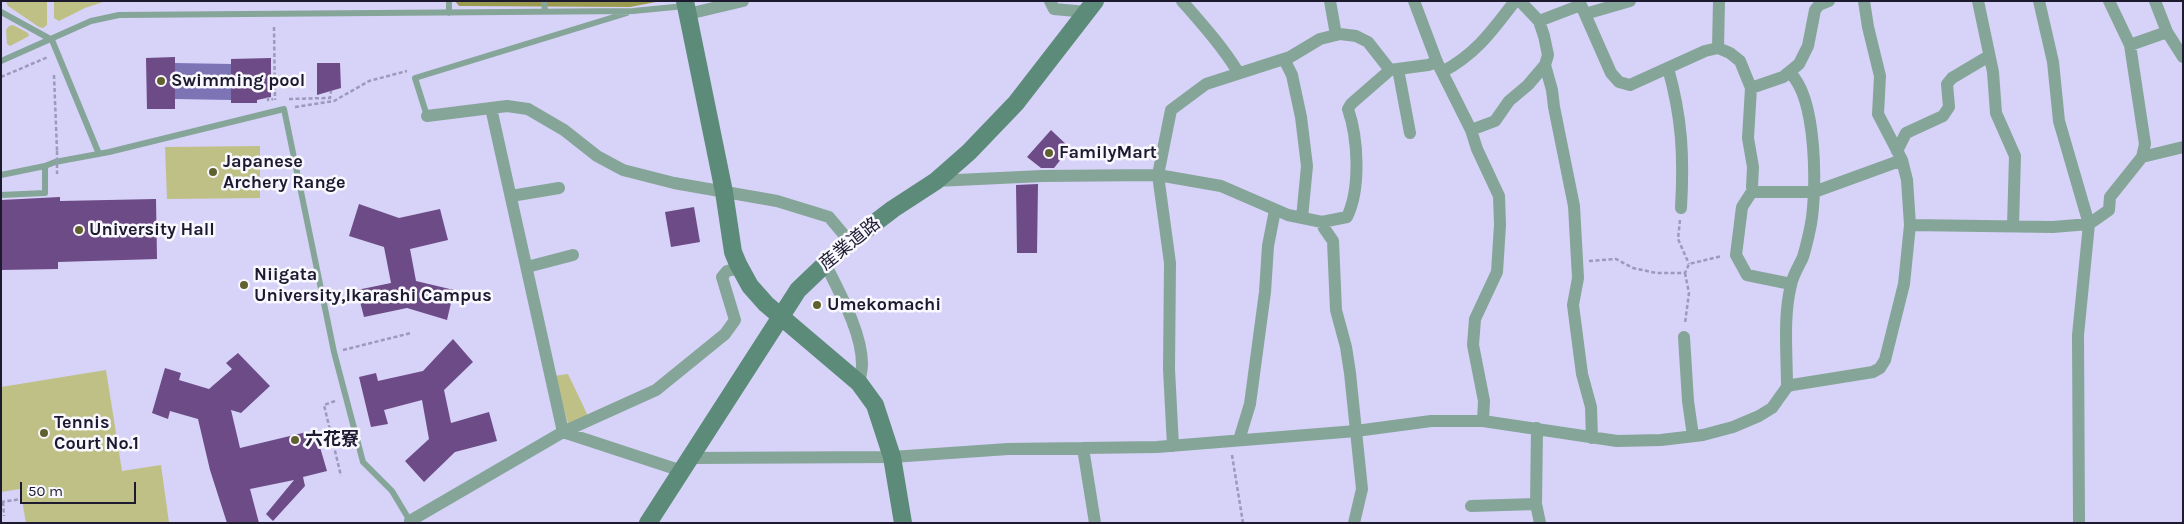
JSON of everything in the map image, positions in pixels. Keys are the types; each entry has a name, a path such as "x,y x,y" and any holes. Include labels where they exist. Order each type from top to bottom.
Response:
{"street":[{"path":"743,1 686,7 724,192 733,252 750,286 779,317 859,383 875,406 892,457 903,523"},
{"path":"1050,1 1054,9 1091,7"},
{"path":"1182,1 1207,29 1238,72"},
{"path":"1330,1 1336,35"},
{"path":"1414,1 1439,67 1471,130 1477,149 1500,196 1497,272 1475,319 1472,345 1484,401 1484,421"},
{"path":"936,181 1042,176 1158,175 1221,186 1275,210 1302,218 1322,222 1347,217 1351,210 1356,148 1348,109 1350,104 1394,70 1428,65 1439,67 1472,53 1491,33 1515,1"},
{"path":"1471,130 1495,122 1510,101 1528,85 1545,65 1548,55 1539,22 1520,1"},
{"path":"1539,22 1582,7 1630,1"},
{"path":"1718,48 1719,1"},
{"path":"1751,88 1784,77 1799,64 1808,46 1815,10 1819,5 1829,1"},
{"path":"563,432 686,464 892,457 1008,449 1173,446 1356,431 1432,422 1484,421 1617,441 1661,440 1693,436 1733,427 1772,408 1787,387 1873,372 1880,368 1887,352 1904,284 1910,225 1907,180 1900,156 1878,114 1880,76 1868,27 1864,1"},
{"path":"1978,1 1993,72 1996,113 2015,156 2013,226"},
{"path":"2039,1 2053,62 2059,121 2089,224 2078,335 2080,523"},
{"path":"1910,225 2053,227 2089,224 2108,210 2110,197 2142,158 2145,144 2130,45 2109,1"},
{"path":"2155,1 2167,32 2183,57"},
{"name":"産業道路","path":"648,523 798,290 825,263 850,242 893,209 936,181 969,152 1016,103 1091,7"},
{"path":"1582,7 1611,73 1619,82 1630,85 1705,51 1718,48 1730,53 1740,61 1751,88 1748,138 1753,166 1753,190 1742,207 1736,255 1747,275 1791,284"},
{"path":"2130,45 2167,32"},
{"path":"1173,446 1169,369 1170,263 1158,175 1171,110 1206,84 1284,58 1320,39 1340,34 1356,36 1368,42 1394,70 1410,133"},
{"path":"1900,156 1906,133 1943,116 1946,112 1949,107 1947,84 1952,78 1989,56"},
{"path":"1284,58 1292,75 1301,117 1307,166 1302,218"},
{"path":"1545,65 1552,90 1574,206 1578,278 1573,305 1582,374 1591,407 1592,438"},
{"path":"1668,68 1680,115 1683,144 1681,208"},
{"path":"1787,387 1787,321 1791,284 1805,247 1811,224 1814,192 1812,136 1808,112 1801,89 1790,73"},
{"path":"427,116 507,106 528,109 564,130 596,156 623,170 724,192 777,201 829,217 850,242"},
{"path":"491,108 563,432"},
{"path":"2142,158 2183,147"},
{"path":"1753,190 1755,192 1814,192 1900,156"},
{"path":"511,196 559,188"},
{"path":"1235,441 1250,404 1265,292 1268,246 1275,210"},
{"path":"1322,222 1333,241 1336,310 1346,347 1356,431 1362,489 1354,523"},
{"path":"527,267 573,255"},
{"path":"825,263 847,310 860,346 862,365 859,383"},
{"path":"410,520 563,432 656,390 725,334 735,320 722,277 727,270 740,268"},
{"path":"1684,337 1688,401 1693,436"},
{"path":"1537,428 1536,504 1540,523"},
{"path":"1083,448 1095,523"},
{"path":"1471,506 1536,504"}],"lane":[{"path":"449,1 449,13"},
{"path":"544,1 545,11"},
{"path":"1,62 90,21 119,15 449,13 633,10 686,7"},
{"path":"427,116 416,78 633,10"},
{"path":"1,12 52,40 99,154"},
{"path":"1,174 99,154 284,109 334,352 363,462 392,491 410,520"},
{"path":"1,195 45,192 45,166"}],"path":[{"path":"274,27 276,111"},
{"path":"1,77 44,58 52,59"},
{"path":"54,72 57,174"},
{"path":"284,99 330,98 331,91"},
{"path":"268,97 268,100 275,99"},
{"path":"1681,208 1678,239 1689,264 1685,273 1689,293 1684,337"},
{"path":"1689,264 1736,255"},
{"path":"1577,261 1616,259 1633,268 1656,273 1685,273"},
{"path":"334,352 411,333"},
{"path":"341,476 324,405 346,398"},
{"path":"1235,441 1243,523"},
{"path":"4,516 2,502 22,499"}],"green space":[{"path":"6,1 47,1 47,25 43,28 39,27 8,6"},
{"path":"54,1 106,1 85,8 59,21 54,18"},
{"path":"13,25 28,33 29,36 10,46 7,44 6,30 9,26"},
{"name":"Japanese Archery Range","path":"260,146 260,198 167,199 165,147"},
{"name":"Tennis Court No.1","path":"106,370 122,471 161,465 169,523 26,523 20,489 1,492 1,387"},
{"path":"568,374 589,418 569,427 554,376"}],"shaded area":[{"path":"455,1 661,1 630,7 459,6"},
{"path":"175,63 231,64 231,100 175,99"}],"building":[{"path":"175,57 175,109 147,109 146,58"},
{"path":"271,58 271,97 257,100 257,103 231,103 231,59"},
{"path":"317,63 340,63 341,88 317,95"},
{"name":"FamilyMart","path":"1051,130 1070,148 1054,168 1041,168 1027,157"},
{"path":"1038,184 1037,253 1017,253 1016,185"},
{"name":"University Hall","path":"60,197 60,201 156,199 157,259 58,262 58,269 1,270 1,200"},
{"path":"359,204 399,218 440,209 448,240 410,249 416,281 454,290 447,320 407,308 364,317 357,290 391,283 384,247 349,236"},
{"path":"694,207 700,242 671,247 665,212"},
{"path":"453,339 473,362 444,390 451,423 489,412 497,441 455,452 424,482 405,461 429,439 422,400 384,410 388,424 371,427 359,377 376,373 378,381 423,371"},
{"name":"六花寮","path":"238,353 270,386 241,413 231,410 240,448 315,430 327,471 303,477 305,486 273,521 266,514 294,480 250,489 259,523 227,523 210,470 198,419 170,411 168,419 152,413 165,368 181,373 179,380 209,389 232,369 226,363"}],"place":[{"name":"Swimming pool","path":"161,81"},
{"name":"FamilyMart","path":"1049,153"},
{"name":"Japanese Archery Range","path":"213,172"},
{"name":"University Hall","path":"79,230"},
{"name":"Niigata University,Ikarashi Campus","path":"244,285"},
{"name":"Umekomachi","path":"817,305"},
{"name":"Tennis Court No.1","path":"44,433"},
{"name":"六花寮","path":"295,440"}]}
